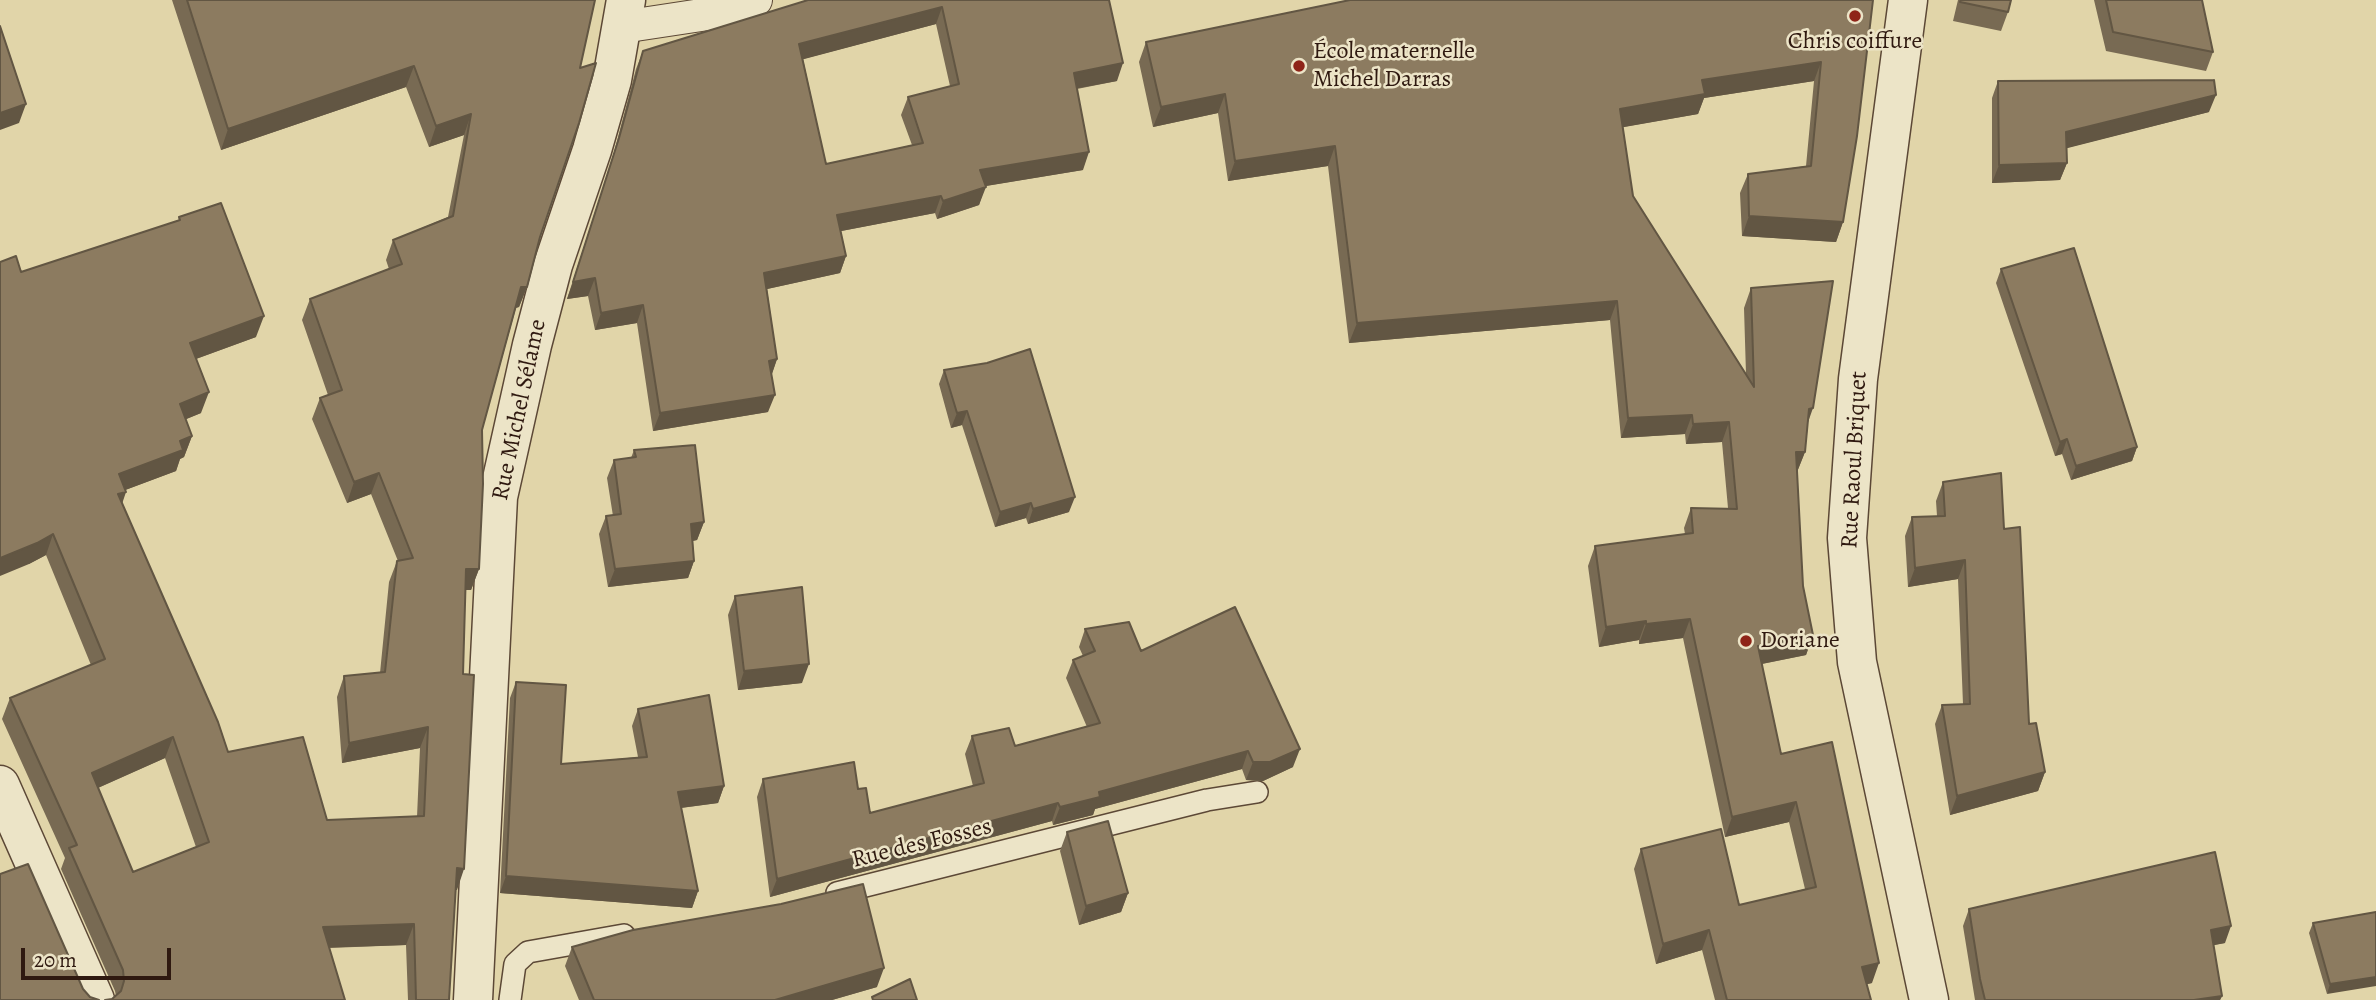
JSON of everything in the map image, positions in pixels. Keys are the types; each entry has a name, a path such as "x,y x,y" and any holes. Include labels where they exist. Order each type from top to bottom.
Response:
{"street":[{"path":"624,13 708,14 756,0"},
{"name":"Rue Raoul Briquet","path":"1908,0 1858,379 1847,538 1857,662 1929,1000"},
{"name":"Rue Michel Sélame","path":"473,1000 498,498 532,345 553,265 592,150 612,80 624,13"},
{"path":"0,785 95,1000"}],"lane":[{"name":"Rue des Fosses","path":"821,897 1207,800 1257,792"},
{"path":"510,1000 515,964 528,953 648,931"}],"building":[{"path":"187,0 595,0 580,68 596,63 579,123 540,237 527,287 521,287 482,430 483,484 479,569 466,569 463,674 474,675 464,869 457,868 449,1000 416,1000 414,924 323,927 345,1000 105,1000 112,999 121,991 123,970 69,848 77,845 10,698 105,659 53,534 0,558 0,262 16,256 21,272 180,220 179,217 221,203 264,316 190,343 209,392 180,404 192,436 180,441 183,450 119,474 126,492 118,494 218,722 228,752 303,737 327,820 424,816 428,727 349,743 344,676 385,672 397,561 413,558 379,473 354,482 320,398 342,390 310,299 402,264 393,240 453,216 471,114 436,126 414,66 228,129","holes":["173,737 209,842 133,872 92,773"]},
{"path":"808,0 1109,0 1123,63 1074,73 1089,152 980,170 986,187 943,201 941,196 837,215 846,256 764,273 777,359 769,361 775,395 660,413 643,305 601,313 595,278 573,282 619,138 643,51","holes":["942,7 959,84 908,97 923,143 826,164 799,44"]},
{"path":"1350,0 1873,0 1857,136 1843,222 1749,216 1748,174 1811,166 1821,62 1702,80 1705,94 1620,109 1633,196 1754,387 1751,288 1833,281 1813,408 1809,409 1805,452 1796,452 1803,586 1813,635 1758,646 1781,754 1832,742 1879,963 1862,967 1871,1000 1727,1000 1709,930 1663,944 1641,849 1721,829 1739,905 1816,887 1796,802 1732,817 1690,619 1646,624 1646,621 1606,627 1595,546 1693,533 1691,508 1737,509 1729,422 1693,424 1692,415 1628,418 1617,301 1357,323 1335,146 1235,161 1225,94 1161,107 1146,42"},
{"path":"2011,0 2008,12 1960,2"},
{"path":"2106,0 2202,0 2213,52 2113,32"},
{"path":"0,26 26,104 0,113"},
{"path":"2214,80 2216,95 2066,132 2067,163 1999,165 1998,81"},
{"path":"2074,248 2137,447 2076,466 2067,439 2060,442 2001,269"},
{"path":"1030,349 1075,497 1033,509 1031,503 1000,512 967,411 957,413 944,370 987,363"},
{"path":"695,445 704,522 691,524 694,561 615,569 606,516 621,514 614,460 636,457 634,450"},
{"path":"2001,473 2004,529 2020,527 2029,724 2036,723 2045,772 1957,796 1942,705 1970,704 1965,560 1915,568 1912,517 1945,516 1943,482"},
{"path":"802,587 809,664 744,671 735,596"},
{"path":"1235,607 1300,749 1270,762 1253,762 1248,751 1099,792 1100,797 1060,807 1058,803 777,879 763,779 854,762 858,789 866,788 870,813 984,783 972,736 1009,728 1015,746 1100,723 1073,660 1095,651 1085,629 1129,622 1141,651"},
{"path":"516,682 566,685 561,764 647,757 638,709 709,695 724,786 678,792 698,891 506,876"},
{"path":"1108,821 1128,893 1086,906 1067,832"},
{"path":"2215,852 2231,926 2211,930 2222,996 2194,1000 1985,1000 1969,909"},
{"path":"28,864 83,989 90,997 99,1000 0,1000 0,874"},
{"path":"863,884 884,968 775,1000 594,1000 572,947 633,930 781,904"},
{"path":"2376,912 2376,977 2330,984 2313,923"},
{"path":"910,979 917,1000 873,1000 872,997"}],"place":[{"name":"Chris coiffure","path":"1855,16"},
{"name":"École maternelle Michel Darras","path":"1299,66"},
{"name":"Doriane","path":"1746,641"}]}
